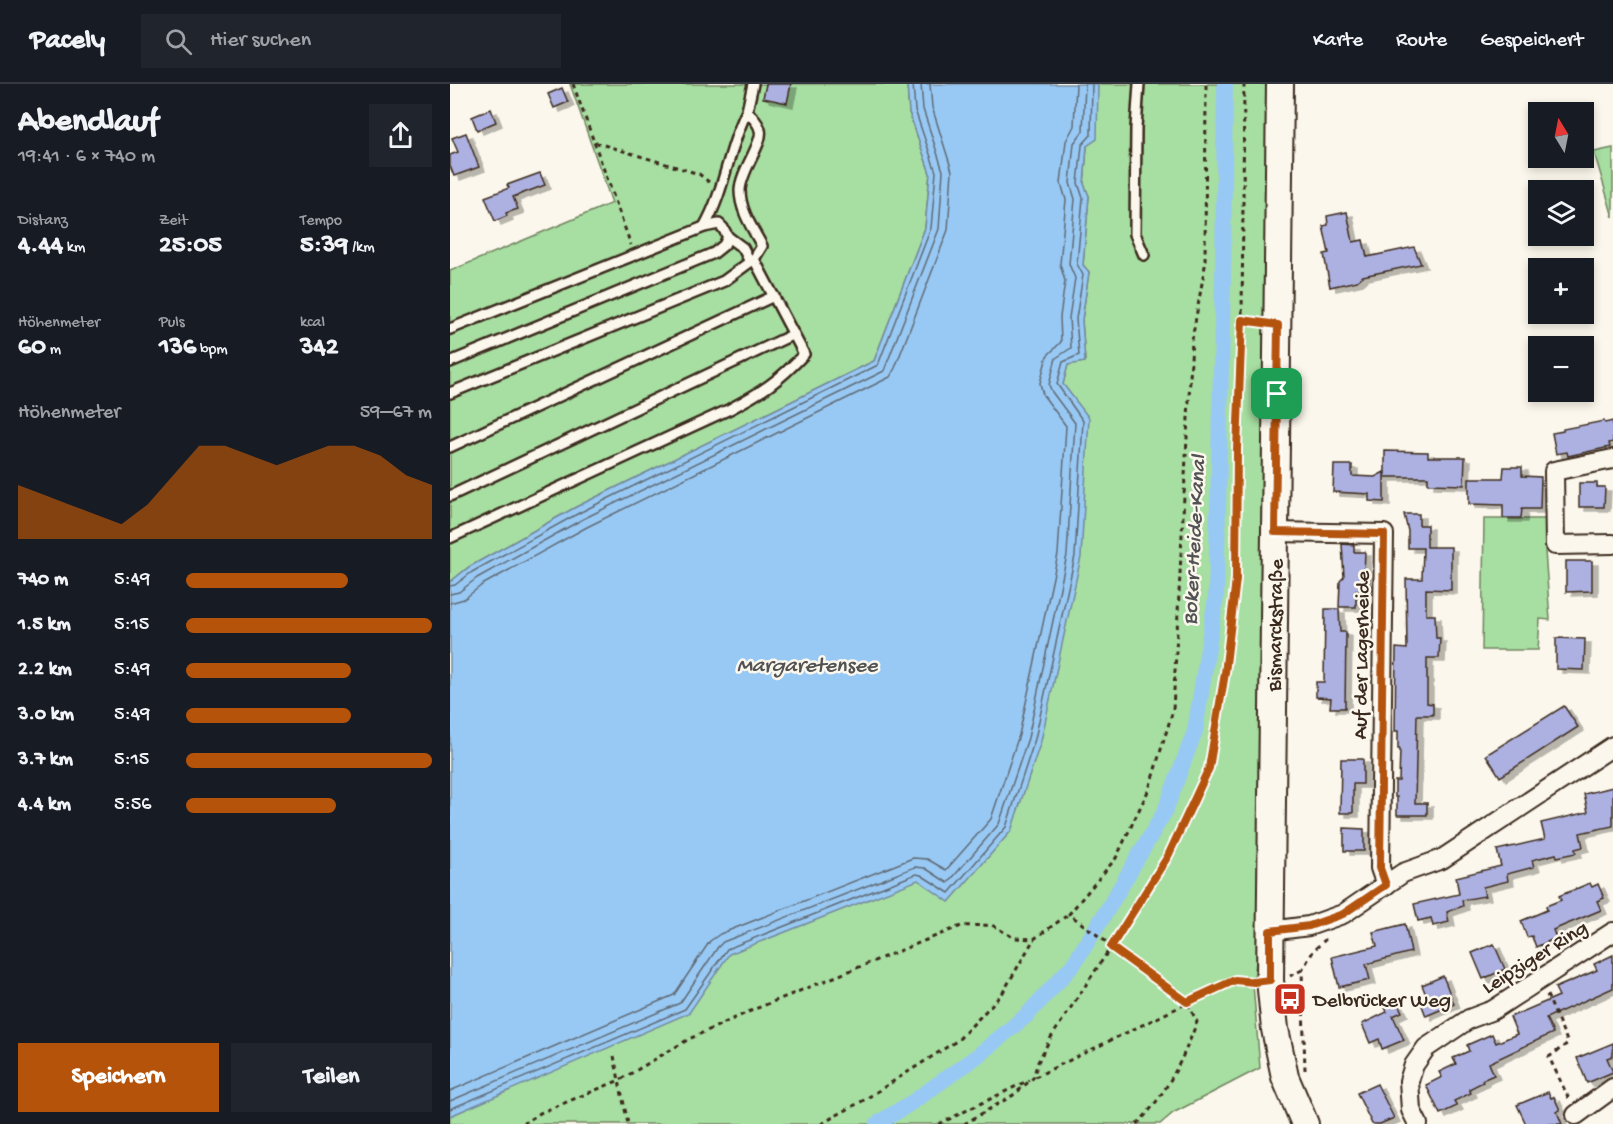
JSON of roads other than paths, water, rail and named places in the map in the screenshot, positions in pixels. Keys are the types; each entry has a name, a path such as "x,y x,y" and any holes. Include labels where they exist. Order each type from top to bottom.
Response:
{"main road":[{"name":"Bismarckstraße","path":"1280,84 1270,980 1275,1029 1285,1077 1305,1124"}],"street":[{"path":"1613,459 1554,471 1555,545 1613,544"},
{"name":"Auf der Lagerheide","path":"1275,532 1384,534 1380,868 1386,885"},
{"path":"1270,931 1309,926 1343,914 1403,873 1442,859 1613,746"},
{"name":"Leipziger Ring","path":"1418,1124 1411,1110 1409,1081 1414,1065 1426,1048 1469,1019 1493,1010 1613,932"},
{"path":"1576,1115 1613,1088"}],"lane":[{"path":"704,227 713,212 721,189 731,149 747,111 753,84"},
{"path":"1139,84 1136,128 1136,234 1144,255"},
{"path":"450,393 724,280 752,260 762,246 744,213 740,189 747,165 761,140 760,128 747,111"},
{"path":"450,329 704,227 719,224 728,237 743,248 752,260 774,296 804,354 784,376 759,394 669,438 450,538"},
{"path":"450,362 714,253 724,245 728,237"},
{"path":"450,447 774,296"},
{"path":"450,496 794,334"}],"water":[{"name":"Margaretensee","path":"907,84 1098,84 1097,139 1087,146 1084,184 1089,196 1083,265 1089,272 1082,320 1085,362 1068,365 1063,384 1089,418 1081,557 1041,741 1011,831 949,902 918,880 729,954 689,1013 450,1116 450,582 469,567 576,507 874,361 925,228 930,173 909,112"}],"waterway":[{"name":"Boker-Heide-Kanal","path":"877,1124 980,1054 1027,1015 1073,965 1165,811 1195,731 1216,597 1225,84"}],"place":[{"name":"Delbrücker Weg","path":"1290,999"}]}
